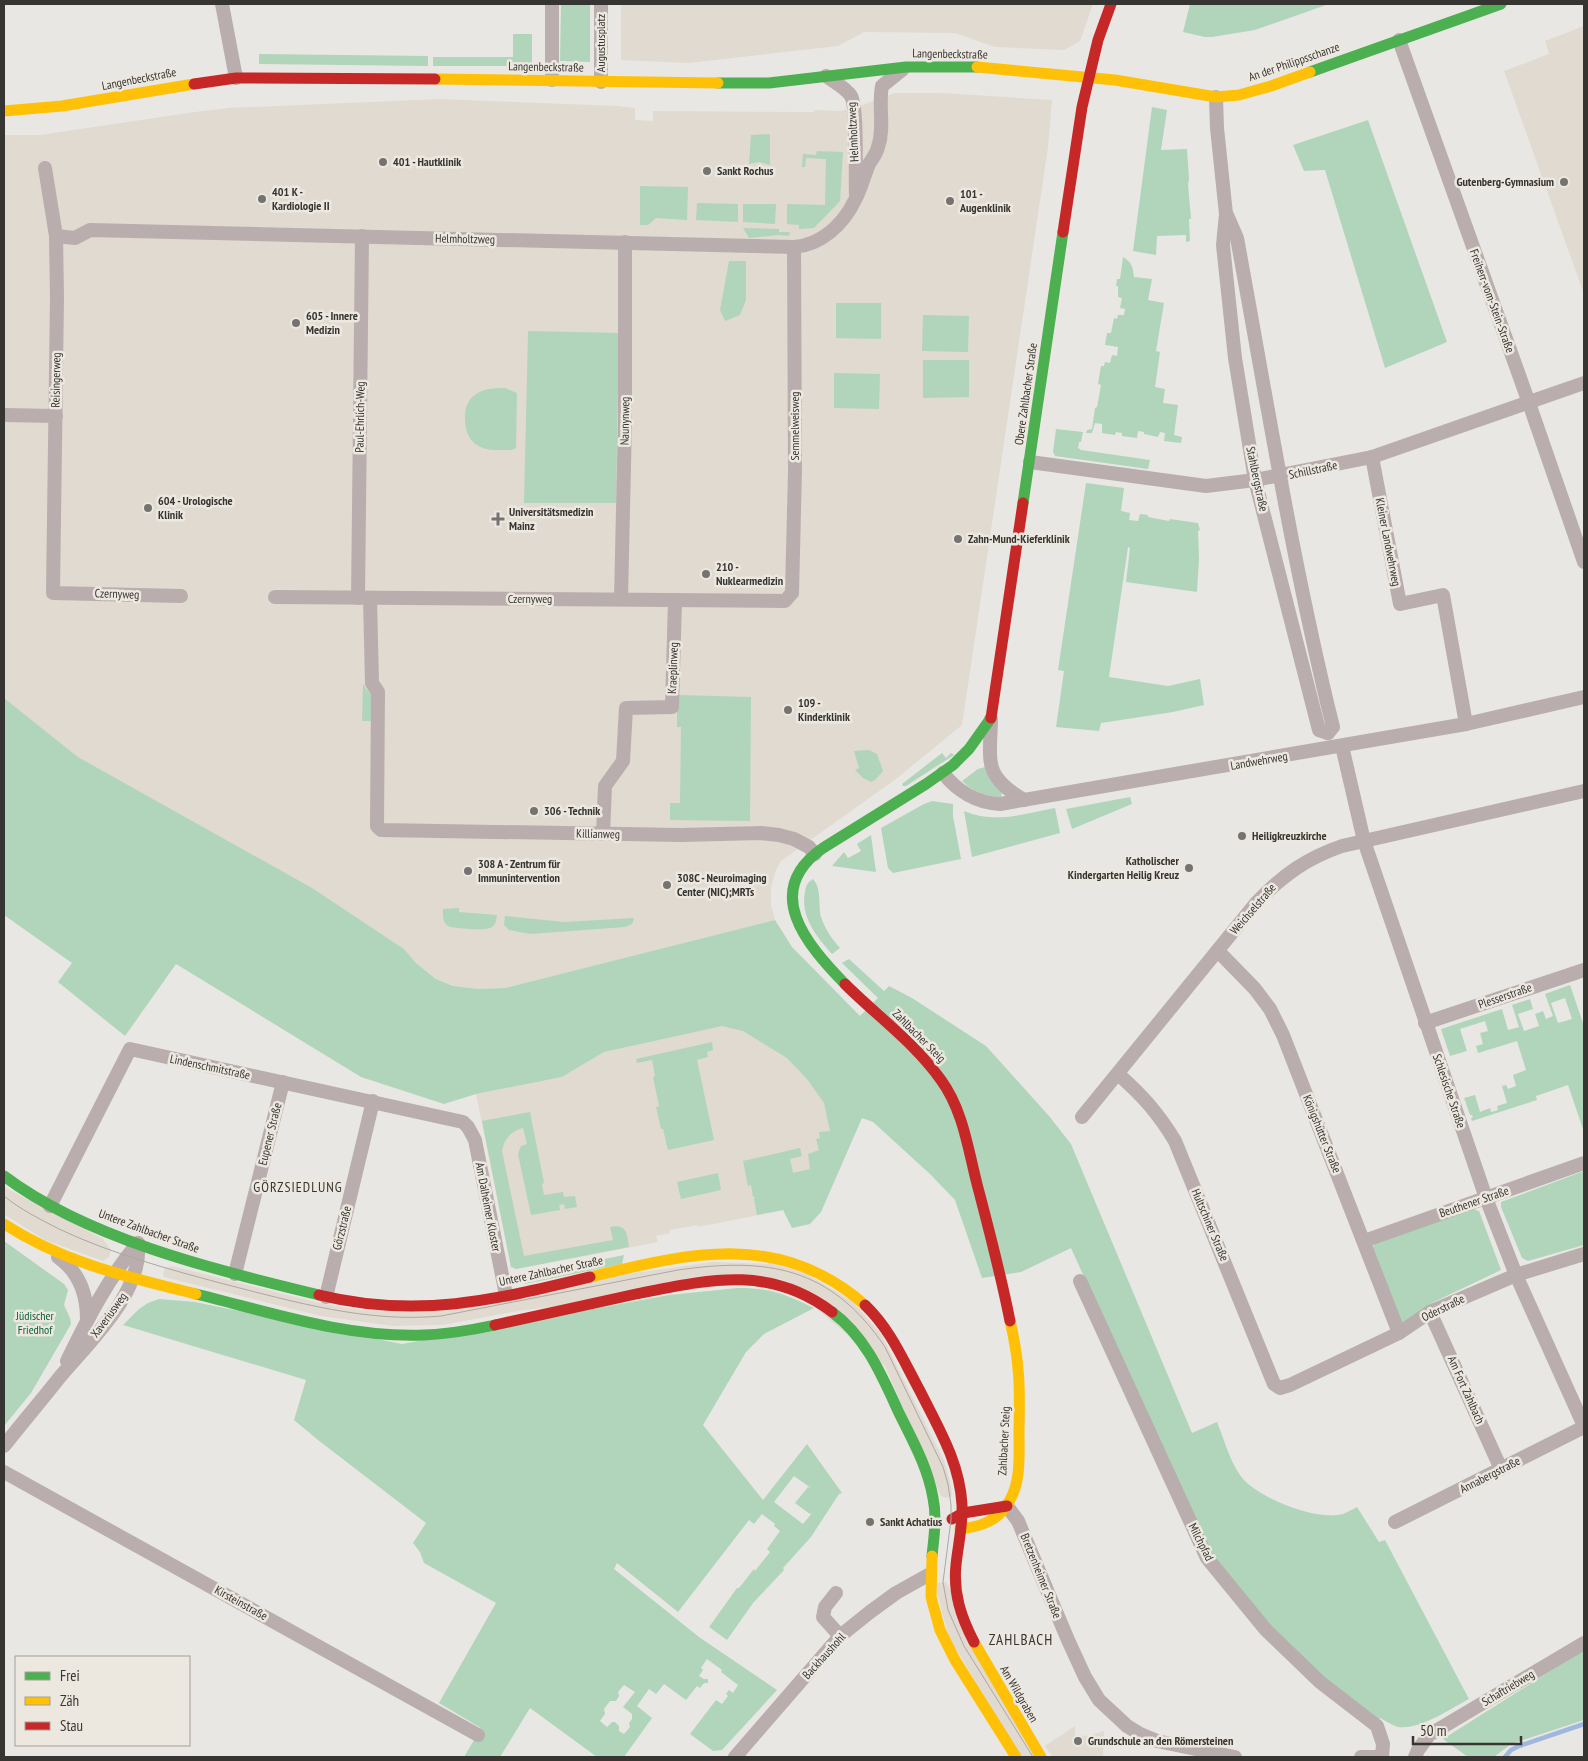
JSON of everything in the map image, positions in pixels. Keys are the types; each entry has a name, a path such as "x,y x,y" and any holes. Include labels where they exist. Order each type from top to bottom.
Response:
{"street":[{"path":"222,4 236,78"},
{"path":"552,4 552,80"},
{"name":"Augustusplatz","path":"601,4 602,82"},
{"name":"Obere Zahlbacher Straße","path":"943,773 962,757 991,718 1082,107 1098,40 1111,4"},
{"name":"An der Philippsschanze","path":"1088,79 1115,80 1216,96 1239,95 1265,88 1501,4"},
{"name":"Freiherr-vom-Stein-Straße","path":"1398,40 1529,403 1584,562"},
{"name":"Langenbeckstraße","path":"4,111 83,104 199,82 236,78 769,83 906,67 968,66 1088,79"},
{"name":"Helmholtzweg","path":"56,236 75,238 90,230 807,246 819,241 842,219 856,200 868,165 878,148 881,128 882,86 906,67"},
{"name":"Helmholtzweg","path":"826,76 850,94 853,100 856,200"},
{"name":"Stahlbergstraße","path":"1216,96 1217,128 1226,214 1223,245 1235,358 1255,480 1319,730 1328,733 1337,747"},
{"name":"Reisingerweg","path":"45,168 56,236 57,297 53,593"},
{"name":"Stahlbergstraße","path":"1226,214 1237,238 1313,646 1333,727 1328,733"},
{"name":"Paul-Ehrlich-Weg","path":"362,236 364,598 372,683 378,692 377,826"},
{"name":"Naunynweg","path":"621,599 625,437 625,242"},
{"name":"Semmelweisweg","path":"785,602 792,593 795,470 794,247"},
{"name":"Schillstraße","path":"1030,462 1206,486 1255,480 1372,457 1584,383"},
{"path":"4,415 56,416"},
{"name":"Kleiner Landwehrweg","path":"1372,457 1400,604 1443,595 1466,724"},
{"name":"Czernyweg","path":"53,593 181,596"},
{"name":"Czernyweg","path":"275,597 785,602"},
{"name":"Kraeplinweg","path":"603,834 605,786 623,761 626,708 672,707 675,600"},
{"name":"Landwehrweg","path":"943,773 964,794 988,804 1000,804 1466,724 1584,697"},
{"path":"991,718 990,761 993,773 1002,785 1024,800"},
{"name":"Schlesische Straße","path":"1337,747 1364,841 1486,1198 1516,1275 1584,1426"},
{"name":"Zahlbacher Steig","path":"943,773 815,854 794,881 791,896 792,910 800,931 812,948 931,1065 942,1080 953,1101 966,1139 1001,1274 1014,1339 1020,1383 1018,1470 1014,1493 1007,1506 990,1522 974,1527 960,1528"},
{"name":"Weichselstraße","path":"1082,1116 1257,902 1291,870 1328,851 1364,841 1584,791"},
{"name":"Killianweg","path":"377,826 381,830 779,835 794,839 809,847 815,854"},
{"name":"Königshütter Straße","path":"1218,951 1270,1009 1282,1035 1399,1333"},
{"name":"Plesserstraße","path":"1425,1023 1584,970"},
{"name":"Lindenschmitstraße","path":"50,1206 130,1049 463,1122"},
{"name":"Hultschiner Straße","path":"1118,1074 1141,1094 1160,1116 1175,1141 1274,1384 1280,1388"},
{"name":"Eupener Straße","path":"235,1274 283,1082"},
{"name":"Görzstraße","path":"326,1297 373,1101"},
{"name":"Am Dalheimer Kloster","path":"463,1122 475,1140 506,1296"},
{"name":"Beuthener Straße","path":"1364,1241 1584,1163"},
{"name":"Untere Zahlbacher Straße","path":"4,1176 39,1201 138,1243 235,1274 326,1297 370,1305 421,1307 458,1304 506,1296 669,1260 725,1254 751,1254 782,1259 819,1272 838,1282 866,1305 894,1339 956,1467 962,1499 960,1528"},
{"path":"4,1224 47,1250 116,1272 300,1320 360,1331 403,1335 452,1333 668,1287 716,1280 759,1280 801,1292 822,1304 846,1324 868,1351 887,1386 924,1465 932,1489 935,1513 930,1574 932,1602 943,1637 954,1658 1016,1757"},
{"name":"Xaveriusweg","path":"58,1380 87,1319 116,1272 138,1243"},
{"name":"Xaveriusweg","path":"4,1446 119,1304 134,1277 138,1260 138,1243"},
{"name":"Xaveriusweg","path":"47,1250 68,1265 78,1277 86,1299 87,1319"},
{"name":"Oderstraße","path":"1280,1388 1399,1333 1430,1312 1516,1275 1584,1254"},
{"name":"Milchpfad","path":"1080,1281 1207,1558 1266,1630 1320,1682 1377,1726 1383,1744 1382,1757"},
{"name":"Am Fort Zahlbach","path":"1430,1312 1501,1469"},
{"name":"Annabergstraße","path":"1395,1522 1584,1426"},
{"name":"Kirsteinstraße","path":"4,1472 478,1735"},
{"path":"932,1489 951,1520 960,1528"},
{"path":"933,1544 951,1520 962,1513 998,1509 1007,1506"},
{"name":"Bretzenheimer Straße","path":"1007,1506 1018,1521 1068,1640 1085,1677 1099,1700 1121,1722 1140,1734 1157,1741 1235,1757"},
{"name":"Am Wildgraben","path":"960,1528 955,1578 958,1606 968,1630 1041,1757"},
{"path":"930,1574 945,1573 955,1578"},
{"name":"Backhaushohl","path":"739,1756 840,1636 896,1593 930,1574"},
{"path":"836,1593 824,1607 822,1618 840,1636"},
{"name":"Schaftriebweg","path":"1415,1757 1429,1735 1584,1643"},
{"path":"1361,1757 1382,1757"}],"shaded area":[{"path":"621,4 1093,4 1080,41 1064,50 995,47 955,33 864,32 838,46 688,63 621,60"},
{"name":"Gutenberg-Gymnasium","path":"1584,26 1584,294 1504,71 1549,54 1545,41"},
{"name":"Universitätsmedizin Mainz","path":"895,93 942,93 1052,100 1048,147 962,725 896,779 781,861 771,887 771,905 775,920 505,988 479,989 453,986 437,979 416,963 404,949 312,889 78,757 4,698 4,135 40,135 229,108 440,99 618,106 635,108 635,120 653,121 653,111 840,111 854,108"},
{"path":"746,1019 862,1118 784,1210 698,1227 697,1225 670,1230 670,1233 656,1236 658,1242 516,1269 511,1267 476,1094 562,1077 604,1052"},
{"path":"4,1187 103,1239 111,1250 109,1257 103,1261 45,1240 4,1214"},
{"path":"712,1262 773,1264 805,1273 852,1301 881,1334 945,1463 952,1496 946,1498 941,1496 885,1366 781,1279 518,1311 442,1325 393,1326 321,1316 164,1277 163,1274 165,1268 172,1266 324,1304 368,1311"},
{"path":"946,1582 1035,1757 1020,1757 948,1635 935,1584"},
{"name":"Grundschule an den Römersteinen","path":"1075,1726 1075,1735 1088,1736 1104,1731 1103,1757 1053,1757 1045,1746"}],"green space":[{"path":"561,4 590,4 590,62 560,61"},
{"path":"1190,4 1329,4 1255,30 1205,37 1183,32"},
{"path":"513,34 532,34 532,61 529,66 433,66 433,57 513,57"},
{"path":"259,54 428,56 428,66 259,64"},
{"path":"1152,107 1167,110 1161,150 1187,149 1191,219 1189,219 1190,241 1186,242 1186,235 1157,236 1156,255 1133,251"},
{"path":"1368,120 1447,342 1385,368 1325,170 1304,171 1293,145"},
{"path":"770,134 770,165 759,162 749,164 751,135"},
{"path":"817,151 843,152 840,201 814,228 799,229 799,225 787,224 787,204 825,205 826,159 806,158 805,167 802,167 803,154 816,155"},
{"path":"640,186 688,187 687,220 656,218 648,225 640,225"},
{"path":"697,203 738,204 738,222 696,220"},
{"path":"743,204 776,204 775,224 743,222"},
{"path":"743,228 779,229 779,232 790,232 789,236 749,238"},
{"path":"1123,257 1132,266 1134,277 1152,279 1148,300 1164,303 1156,351 1160,352 1155,387 1165,389 1163,403 1178,405 1174,435 1182,437 1181,443 1164,441 1165,433 1160,432 1158,437 1138,431 1137,438 1122,436 1122,433 1116,432 1115,435 1102,433 1102,424 1095,423 1092,433 1086,433 1087,430 1092,429 1095,408 1097,407 1101,385 1098,384 1101,366 1104,366 1105,362 1110,363 1112,355 1117,356 1118,347 1105,345 1107,333 1111,333 1114,318 1117,319 1118,315 1124,315 1125,309 1120,308 1122,298 1118,297 1118,286 1116,286 1117,279 1120,279"},
{"path":"729,261 746,261 746,300 740,315 725,321 720,310"},
{"path":"836,303 881,303 881,339 836,338"},
{"path":"923,315 969,316 968,352 922,351"},
{"path":"528,331 619,333 616,503 524,503"},
{"path":"923,360 969,360 969,397 923,398"},
{"path":"834,373 880,374 879,409 834,408"},
{"path":"505,388 517,393 516,448 512,450 493,450 479,446 470,437 465,424 468,402 478,393 488,389"},
{"path":"1056,429 1083,432 1078,448 1081,450 1150,460 1148,469 1055,456 1053,452"},
{"path":"1086,483 1124,488 1121,511 1130,513 1129,520 1138,521 1140,514 1169,521 1170,519 1198,523 1200,530 1198,531 1197,592 1126,582 1130,548 1128,547 1109,677 1168,686 1200,679 1204,705 1173,712 1101,723 1099,731 1056,727 1064,671 1058,670"},
{"path":"363,683 372,695 376,721 362,721"},
{"path":"677,695 751,697 750,821 670,820 670,803 680,803 681,727 677,727"},
{"path":"4,698 78,757 312,888 404,949 416,963 436,979 453,986 479,989 505,988 775,920 792,947 860,1016 878,998 842,963 849,959 884,991 889,986 912,998 986,1046 1049,1116 1071,1144 1192,1433 1217,1422 1232,1461 1241,1476 1255,1489 1278,1502 1306,1512 1332,1515 1343,1514 1357,1507 1379,1542 1385,1540 1469,1699 1435,1718 1416,1725 1398,1727 1380,1718 1377,1721 1334,1688 1269,1628 1210,1555 1071,1248 1021,1272 982,1278 955,1200 930,1174 873,1122 862,1118 821,1212 810,1224 792,1228 783,1210 757,1215 755,1197 753,1197 751,1185 748,1186 743,1161 800,1148 802,1156 790,1159 793,1173 810,1169 808,1154 819,1150 816,1139 820,1138 819,1132 830,1131 824,1103 807,1079 787,1058 743,1031 722,1026 604,1052 562,1077 476,1094 444,1104 361,1077 176,964 125,1036 58,982 72,963 4,915"},
{"path":"869,750 877,754 883,771 871,782 863,778 855,770 859,768 854,751"},
{"path":"942,753 946,758 951,753 954,755 906,786 903,786 902,784"},
{"path":"985,767 993,785 1002,793 1001,797 980,793 962,781 978,769"},
{"path":"1130,797 1132,804 1072,829 1066,809"},
{"path":"932,801 953,804 953,816 961,859 893,873 888,868 881,828"},
{"path":"1055,808 1060,833 972,857 964,811 987,817 1009,817"},
{"path":"871,835 876,872 832,866 844,852 848,858 861,851 857,844"},
{"path":"813,879 818,887 821,917 829,934 840,948 832,954 816,934 807,918 804,901 806,887"},
{"path":"459,908 459,912 497,915 495,923 492,927 486,929 450,927 444,922 443,909"},
{"path":"505,916 564,922 634,918 632,924 625,927 530,934 509,930 504,925"},
{"path":"1570,985 1584,1026 1584,1132 1568,1085 1536,1096 1537,1100 1472,1121 1471,1118 1473,1117 1470,1115 1464,1098 1475,1095 1480,1112 1490,1108 1491,1112 1498,1110 1497,1106 1507,1103 1502,1086 1506,1085 1508,1089 1516,1086 1513,1075 1526,1070 1517,1041 1478,1053 1476,1046 1483,1044 1480,1033 1488,1031 1485,1021 1460,1029 1467,1051 1450,1056 1441,1029 1502,1009 1508,1030 1519,1027 1512,1005 1530,999 1533,1009 1518,1014 1524,1031 1539,1026 1535,1014 1543,1011 1546,1019 1553,1016 1545,994","holes":["1565,998 1572,1019 1558,1023 1551,1003"]},
{"path":"712,1042 713,1050 707,1052 708,1057 697,1060 714,1140 668,1150 656,1107 659,1106 653,1077 655,1076 652,1060 637,1063 636,1059"},
{"path":"530,1112 544,1183 542,1184 544,1195 563,1192 564,1197 575,1196 577,1207 565,1209 564,1204 559,1205 560,1210 531,1215 518,1154 521,1146 527,1144 523,1128 512,1133 506,1139 502,1151 524,1256 613,1240 610,1227 616,1226 623,1228 625,1231 629,1247 516,1269 511,1267 482,1121"},
{"path":"1584,1171 1584,1245 1528,1261 1522,1258 1501,1207 1501,1202"},
{"path":"718,1173 721,1190 681,1199 677,1182"},
{"path":"1473,1209 1479,1211 1501,1270 1434,1302 1404,1322 1401,1322 1372,1247 1375,1244"},
{"name":"Jüdischer Friedhof","path":"4,1241 64,1284 68,1290 64,1305 71,1324 31,1393 4,1426"},
{"path":"624,1255 622,1264 525,1284 525,1275"},
{"path":"738,1288 759,1289 786,1296 814,1308 764,1334 746,1352 703,1425 763,1500 807,1444 842,1493 839,1494 811,1537 783,1568 784,1570 753,1603 727,1640 709,1627 737,1588 754,1569 755,1571 770,1552 767,1549 780,1531 774,1526 775,1524 762,1514 754,1524 749,1520 678,1612 617,1563 614,1569 699,1637 777,1690 722,1750 713,1751 690,1734 716,1700 722,1704 728,1696 726,1694 729,1690 733,1693 738,1685 707,1659 701,1668 703,1670 699,1676 708,1679 708,1683 704,1683 700,1688 697,1686 686,1700 664,1684 656,1694 649,1689 637,1706 652,1718 624,1757 597,1757 530,1708 500,1757 464,1757 481,1728 439,1703 496,1603 424,1563 420,1552 413,1543 426,1523 294,1420 306,1380 123,1325 139,1309 159,1299 195,1302 402,1344 669,1295","holes":["794,1476 811,1488 808,1487 795,1503 810,1514 812,1513 803,1524 774,1502","624,1685 635,1692 623,1707 632,1714 632,1719 629,1723 630,1727 624,1734 619,1731 619,1726 615,1722 612,1722 607,1727 600,1721 605,1714 604,1709 610,1701 616,1701 619,1696 618,1692"]},
{"path":"1584,1650 1584,1720 1511,1744 1494,1757 1468,1757 1443,1739"}],"waterway":[{"path":"1505,1757 1511,1750 1519,1746 1584,1724"}],"tram line":[{"path":"4,1196 24,1210 59,1229 140,1260 251,1291 304,1304 359,1314 413,1317 441,1316 678,1270 711,1266 741,1265 769,1268 795,1274 820,1284 843,1299 864,1320 885,1347 943,1467 951,1505 951,1520 943,1582 948,1610 964,1646 1033,1757"}],"traffic: fast":[{"path":"1310,72 1501,4"},
{"path":"718,83 769,83 906,67 977,67"},
{"path":"1023,503 1063,232"},
{"path":"845,984 816,952 796,917 792,899 795,882 805,865 823,848 953,765 969,749 991,718"},
{"path":"4,1176 38,1198 75,1218 114,1235 197,1263 319,1295"},
{"path":"196,1294 280,1316 366,1332 424,1335 460,1332 495,1325"},
{"path":"832,1312 854,1333 872,1358 924,1465 931,1487 935,1512 932,1556"}],"traffic: slow":[{"path":"977,67 1115,80 1216,97 1239,95 1310,72"},
{"path":"435,79 718,83"},
{"path":"4,111 62,106 194,84"},
{"path":"4,1224 27,1238 73,1259 121,1275 196,1294"},
{"path":"590,1277 663,1261 699,1256 733,1254 767,1257 800,1266 833,1281 865,1305"},
{"path":"960,1529 984,1524 1000,1514 1010,1500 1017,1482 1019,1462 1018,1363 1010,1321"},
{"path":"932,1556 931,1597 940,1630 955,1660 1016,1757"},
{"path":"974,1642 1041,1757"}],"traffic: jam":[{"path":"1063,232 1082,107 1098,40 1111,4"},
{"path":"194,84 236,78 435,79"},
{"path":"991,718 1023,503"},
{"path":"845,984 920,1054 941,1080 955,1104 960,1117 999,1270 1010,1321"},
{"path":"319,1295 389,1306 456,1304 521,1293 590,1277"},
{"path":"495,1325 688,1284 737,1280 785,1287 808,1297 832,1312"},
{"path":"865,1305 896,1346 934,1418 953,1460 962,1505 955,1575 957,1595 965,1623 974,1642"},
{"path":"952,1519 963,1513 1007,1506"}],"place":[{"name":"401 - Hautklinik","path":"383,162"},
{"name":"Sankt Rochus","path":"707,171"},
{"name":"Gutenberg-Gymnasium","path":"1564,182"},
{"name":"401 K - Kardiologie II","path":"262,199"},
{"name":"101 - Augenklinik","path":"950,201"},
{"name":"605 - Innere Medizin","path":"296,323"},
{"name":"604 - Urologische Klinik","path":"148,508"},
{"name":"Universitätsmedizin Mainz","path":"498,519"},
{"name":"Zahn-Mund-Kieferklinik","path":"958,539"},
{"name":"210 - Nuklearmedizin","path":"706,574"},
{"name":"109 - Kinderklinik","path":"788,710"},
{"name":"306 - Technik","path":"534,811"},
{"name":"Heiligkreuzkirche","path":"1242,836"},
{"name":"Katholischer Kindergarten Heilig Kreuz","path":"1189,868"},
{"name":"308 A - Zentrum für Immunintervention","path":"468,871"},
{"name":"308C - Neuroimaging Center (NIC);MRTs","path":"667,885"},
{"name":"Sankt Achatius","path":"870,1522"},
{"name":"Grundschule an den Römersteinen","path":"1078,1741"}],"district":[{"name":"GÖRZSIEDLUNG","path":"298,1187"},
{"name":"ZAHLBACH","path":"1021,1640"}]}
